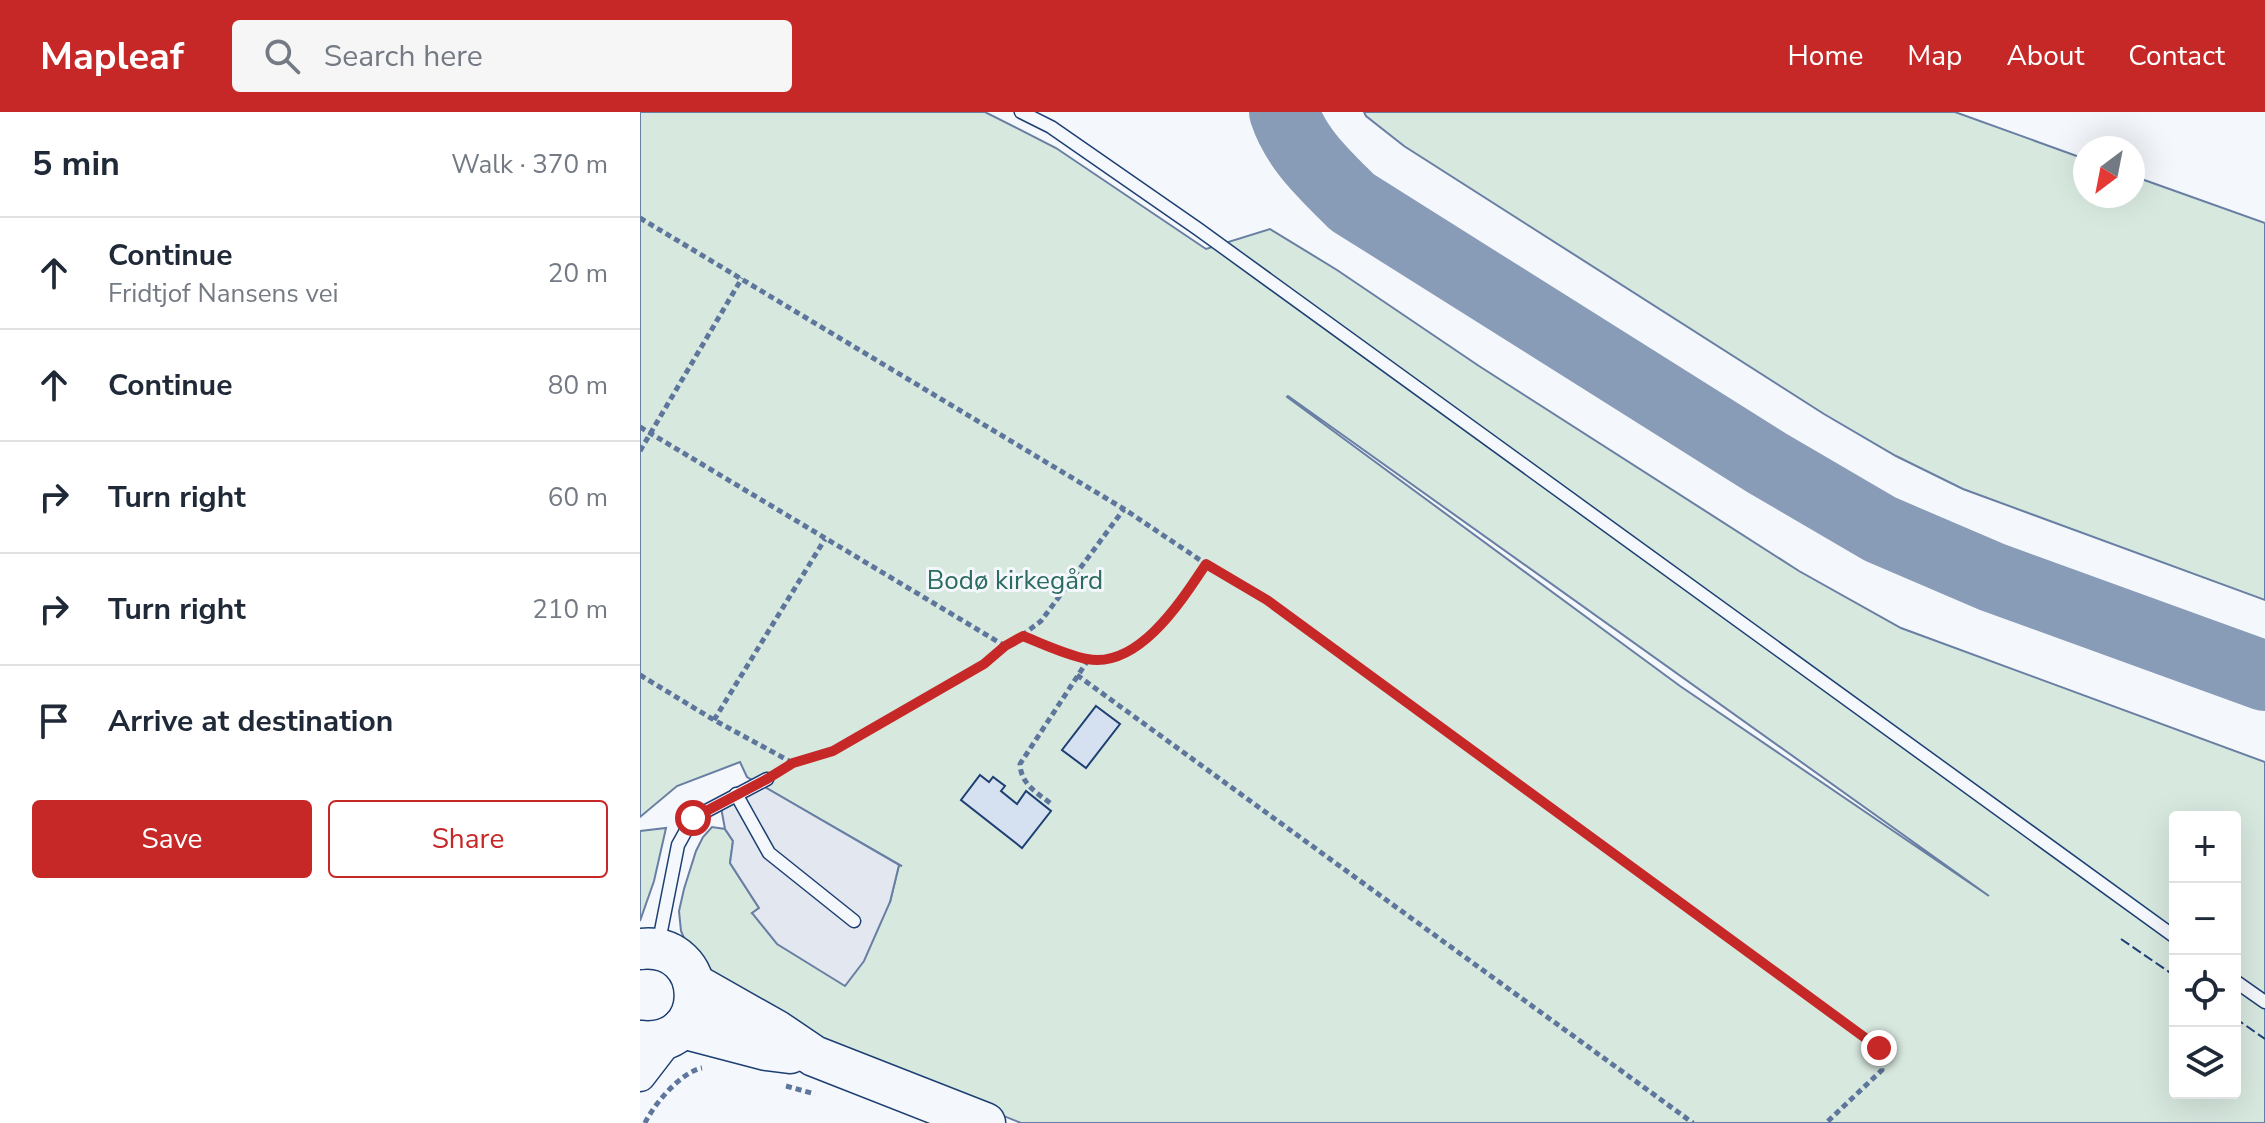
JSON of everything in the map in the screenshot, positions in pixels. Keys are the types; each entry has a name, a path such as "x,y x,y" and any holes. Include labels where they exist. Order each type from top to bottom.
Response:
{"highway":[{"path":"649,949 681,961 694,984 694,1008 664,1035"},
{"path":"694,984 777,1031 814,1056 985,1123"},
{"path":"664,1035 814,1056"}],"street":[{"path":"640,1076 664,1035"}],"lane":[{"path":"1021,112 1051,127 1198,229 2169,933"},
{"path":"649,949 678,845 693,818 767,779"},
{"path":"736,794 769,853 854,921"},
{"path":"2241,985 2265,1002"}],"path":[{"path":"640,218 1124,509 1267,600 1879,1048 1882,1070 1826,1123"},
{"path":"640,451 742,278"},
{"path":"640,427 1005,646"},
{"path":"767,779 793,763 833,751 984,664 1023,636 1041,621 1124,509"},
{"path":"714,720 825,539"},
{"path":"1023,636 1088,660 1108,659 1137,647 1181,601 1206,564"},
{"path":"1050,803 1027,785 1020,773 1020,764 1088,660"},
{"path":"640,675 793,763"},
{"path":"1077,675 1693,1123"},
{"path":"645,1123 649,1114 684,1075 704,1068"},
{"path":"783,1086 822,1096"},
{"path":"640,1109 649,1114"}],"green space":[{"name":"Bodø kirkegård","path":"640,112 985,112 1056,148 1206,249 1270,229 1799,571 1901,628 2265,762 2265,1123 1021,1123 827,1045 741,999 690,952 681,931 679,911 696,851 712,827 725,829 733,841 730,863 759,908 753,913 890,902 899,865 902,866 747,777 740,762 677,786 640,817","holes":["1288,396 1989,896 1680,686"]},
{"path":"1364,112 1955,112 2073,155 2073,208 2145,208 2145,180 2265,223 2265,600 1963,489 1896,456 1824,414 1404,146"},
{"path":"666,828 654,881 640,921 640,831"}],"shaded area":[{"path":"758,783 899,865 890,902 864,961 845,986 777,944 752,913 759,908 730,863 733,841 725,829 720,802"}],"building":[{"path":"1096,706 1120,724 1086,768 1062,750"},
{"path":"980,775 989,782 993,777 1005,786 1001,791 1017,804 1026,791 1051,811 1022,848 961,800"}],"taxiway":[{"path":"1284,112 1304,150 1352,202 1767,463 1880,529 1992,577 2265,676"}],"fence":[{"path":"2121,939 2169,972"},
{"path":"2241,1022 2265,1039"}],"route":[{"path":"693,818 793,763 833,751 984,664 1023,636 1088,660 1108,659 1137,647 1181,601 1206,564 1267,600 1879,1048"}]}
